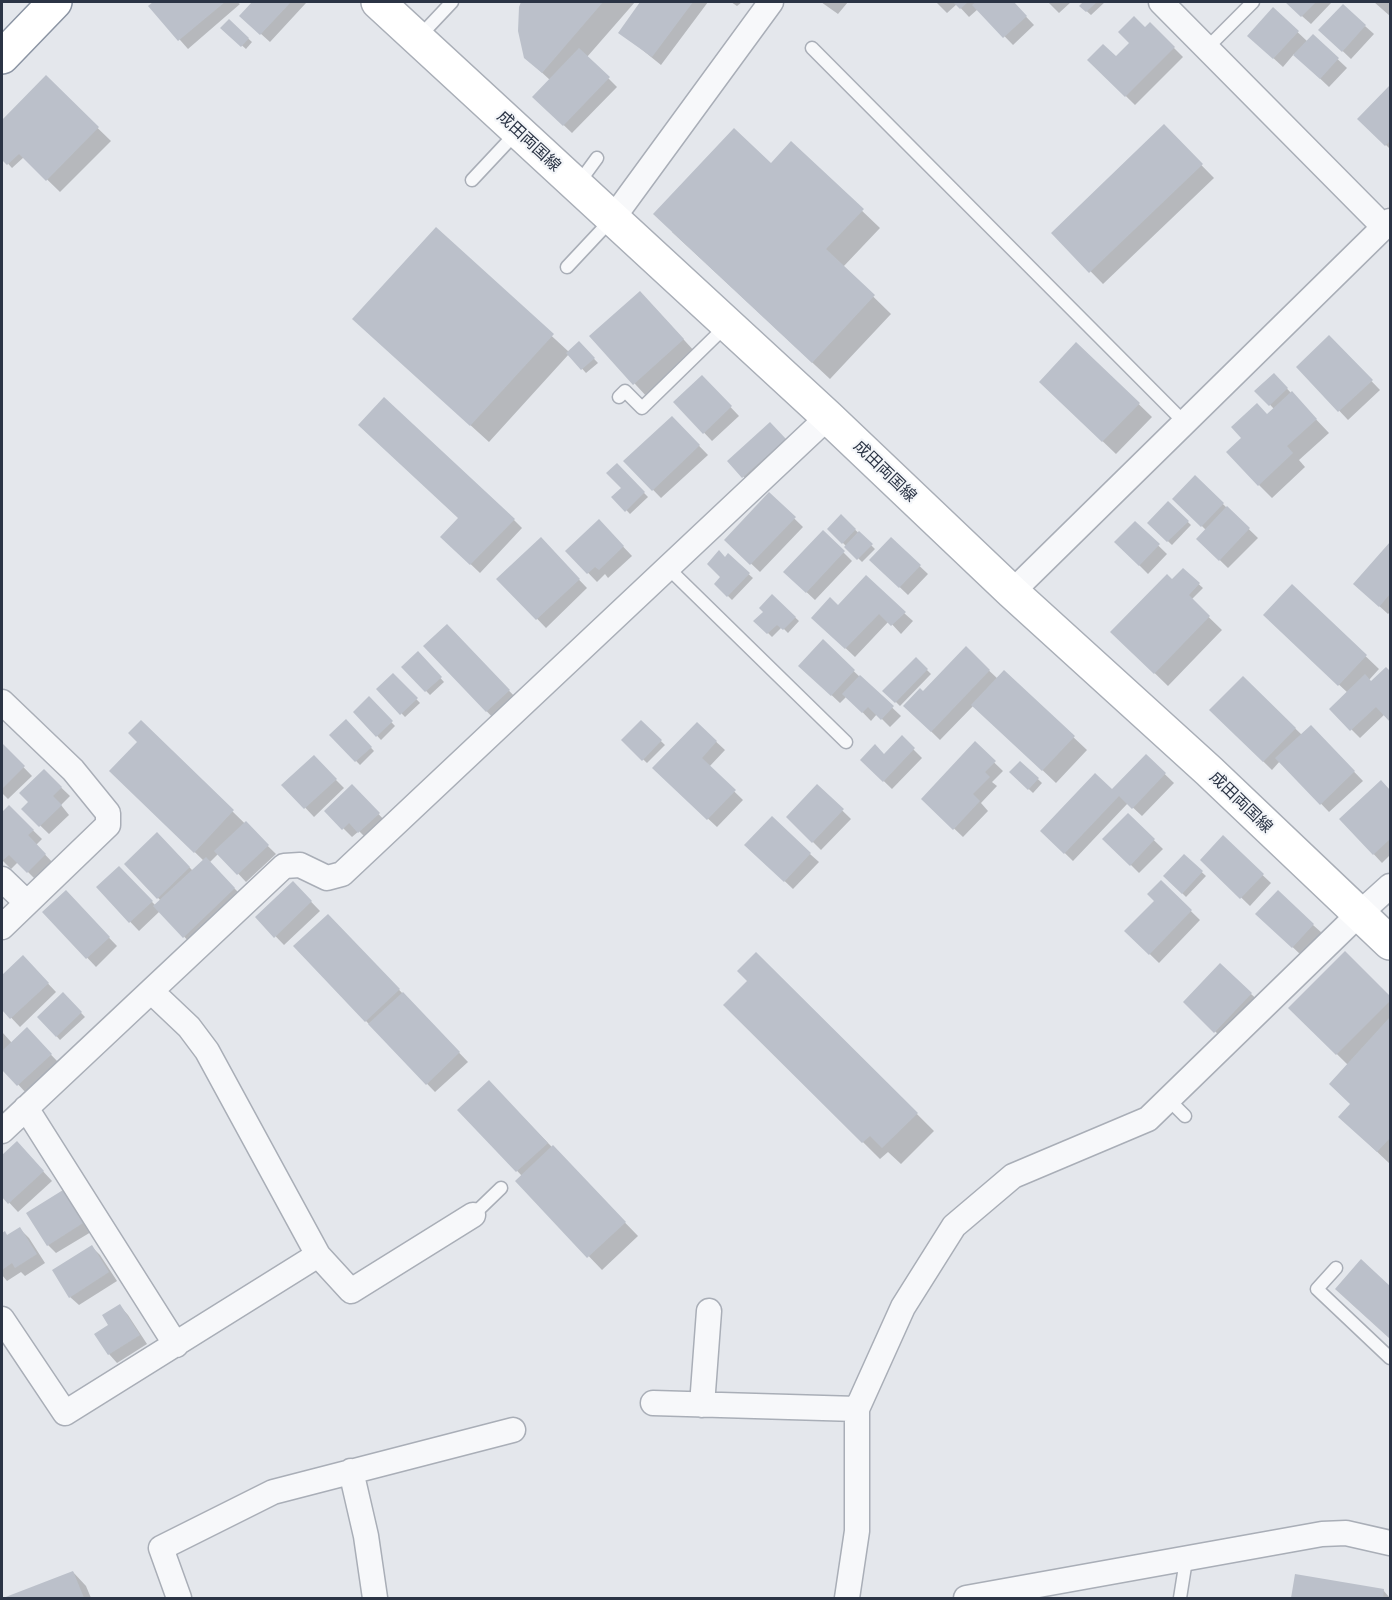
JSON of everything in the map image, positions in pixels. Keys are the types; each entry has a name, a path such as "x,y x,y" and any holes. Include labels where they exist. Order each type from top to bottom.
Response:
{"main road":[{"path":"2,57 53,2"},
{"name":"成田両国線","path":"378,2 419,37 828,417 1012,592 1209,771 1390,943"}],"street":[{"path":"613,218 771,2"},
{"path":"1012,592 1387,224 1161,2"},
{"path":"176,1345 10,1119 284,866 300,865 327,878 342,874 828,417"},
{"path":"2,702 73,770 108,813 108,825 2,927"},
{"path":"2,879 27,903"},
{"path":"847,1599 857,1531 857,1410 903,1307 954,1226 1013,1176 1177,1108 1359,914 1390,886"},
{"path":"151,991 189,1027 207,1051 318,1255 351,1291 473,1215"},
{"path":"2,1319 65,1413 318,1255"},
{"path":"702,1405 709,1311"},
{"path":"653,1403 857,1410"},
{"path":"179,1599 162,1548 273,1492 513,1430"},
{"path":"351,1471 366,1536 375,1599"},
{"path":"966,1599 1322,1534 1346,1533 1390,1543"}],"lane":[{"path":"419,37 452,2"},
{"path":"1208,47 1253,2"},
{"path":"812,48 1185,423"},
{"path":"472,180 518,130"},
{"path":"577,186 597,158"},
{"path":"567,267 613,218"},
{"path":"619,397 625,391 642,408 728,325"},
{"path":"668,568 846,742"},
{"path":"473,1215 501,1188"},
{"path":"1336,1268 1317,1289 1390,1358"},
{"path":"1180,1599 1186,1560"}],"building":[{"path":"153,2 225,2 178,41 148,6"},
{"path":"252,2 291,2 260,35 239,16"},
{"path":"521,2 603,2 542,73 524,58 518,31"},
{"path":"640,2 693,2 652,57 618,33"},
{"path":"953,2 968,2 960,9"},
{"path":"976,2 1014,2 1027,16 1003,38 972,5"},
{"path":"1083,2 1097,2 1086,12 1079,6"},
{"path":"1285,2 1316,2 1301,17"},
{"path":"1343,4 1366,25 1342,52 1318,30"},
{"path":"1273,7 1299,31 1273,59 1247,36"},
{"path":"1134,16 1145,27 1150,22 1175,47 1125,97 1087,60 1103,44 1116,56 1129,43 1118,32"},
{"path":"229,19 249,38 241,47 220,28"},
{"path":"1313,34 1339,58 1320,79 1293,55"},
{"path":"579,48 610,77 563,126 532,97"},
{"path":"46,75 99,127 46,181 19,154 7,165 2,160 2,120"},
{"path":"1390,85 1390,141 1385,146 1357,119"},
{"path":"1164,124 1203,164 1089,273 1051,233"},
{"path":"734,128 771,163 791,141 864,209 826,249 875,295 812,363 653,214"},
{"path":"436,227 554,334 470,426 352,319"},
{"path":"640,291 684,339 633,385 589,336"},
{"path":"1329,335 1373,380 1338,412 1296,367"},
{"path":"579,341 595,358 581,370 566,353"},
{"path":"1076,342 1140,403 1102,442 1039,382"},
{"path":"1274,373 1288,388 1269,406 1254,391"},
{"path":"702,375 732,406 703,434 673,402"},
{"path":"1292,391 1317,419 1287,446 1293,453 1258,486 1226,452 1241,438 1231,427 1257,403 1267,414"},
{"path":"384,397 515,519 470,565 440,537 458,518 358,425"},
{"path":"672,416 700,445 652,491 623,461"},
{"path":"770,422 786,439 742,478 727,461"},
{"path":"617,463 645,492 625,512 611,497 621,488 606,473"},
{"path":"1195,475 1224,503 1201,527 1172,499"},
{"path":"769,492 796,517 750,565 724,540"},
{"path":"1168,501 1189,521 1167,542 1147,523"},
{"path":"1227,506 1250,528 1219,561 1196,539"},
{"path":"841,514 856,529 842,544 827,529"},
{"path":"599,519 624,546 599,570 595,567 587,574 565,551"},
{"path":"1135,521 1160,544 1139,566 1114,542"},
{"path":"823,530 845,551 806,593 783,572"},
{"path":"859,531 873,544 857,560 844,547"},
{"path":"541,537 580,579 536,620 496,579"},
{"path":"891,537 921,565 899,588 869,560"},
{"path":"1390,542 1390,594 1379,607 1353,584"},
{"path":"719,550 725,557 728,553 750,573 727,597 714,584 720,577 707,564"},
{"path":"1183,568 1200,583 1189,595 1210,616 1154,674 1110,632 1167,574 1172,579"},
{"path":"866,575 906,612 891,626 879,614 845,649 811,618 830,597 838,605"},
{"path":"1292,584 1367,655 1338,686 1263,615"},
{"path":"772,594 796,617 783,630 777,625 767,634 753,621 763,612 759,608"},
{"path":"447,624 510,690 486,712 423,646"},
{"path":"823,639 855,670 831,696 798,666"},
{"path":"966,646 990,670 931,732 903,706 920,688 923,691"},
{"path":"418,651 442,677 425,692 401,667"},
{"path":"916,657 928,669 895,703 882,691"},
{"path":"1386,667 1390,671 1390,722 1376,707 1350,731 1329,709 1365,674 1371,681"},
{"path":"1004,670 1075,736 1042,771 971,705"},
{"path":"393,673 418,698 400,715 376,689"},
{"path":"860,675 894,706 881,720 868,707 862,713 842,694"},
{"path":"1243,676 1296,728 1263,762 1209,710"},
{"path":"369,696 393,721 376,737 353,712"},
{"path":"346,719 372,747 355,762 329,735"},
{"path":"141,720 234,810 194,853 109,771 137,742 128,733"},
{"path":"641,720 662,740 642,761 621,740"},
{"path":"697,722 717,741 702,758 736,790 707,820 652,768"},
{"path":"1311,725 1355,771 1320,805 1275,758"},
{"path":"902,735 915,748 883,782 860,760 875,744 884,754"},
{"path":"975,741 996,761 985,772 990,777 973,794 980,801 953,830 921,799"},
{"path":"2,743 25,766 2,789"},
{"path":"1146,754 1166,773 1132,809 1119,796 1064,854 1040,831 1095,773 1112,789"},
{"path":"314,755 337,779 304,809 281,785"},
{"path":"1020,761 1039,778 1028,790 1009,772"},
{"path":"44,769 62,787 53,796 62,805 39,827 21,809 28,802 19,793"},
{"path":"1381,780 1390,790 1390,839 1373,855 1339,819"},
{"path":"352,784 380,813 358,833 349,823 342,830 324,811"},
{"path":"817,784 844,809 812,843 786,817"},
{"path":"9,805 34,830 28,835 46,854 27,873 9,855 2,861 2,812"},
{"path":"1128,813 1155,839 1130,866 1102,839"},
{"path":"772,816 811,853 784,882 744,845"},
{"path":"246,821 269,845 237,875 214,851"},
{"path":"157,832 190,867 157,899 124,864"},
{"path":"1223,835 1264,874 1240,899 1200,860"},
{"path":"1184,854 1203,871 1182,894 1163,876"},
{"path":"206,857 235,888 183,938 153,906"},
{"path":"119,866 153,901 129,923 96,887"},
{"path":"1161,880 1192,910 1149,955 1124,931 1154,901 1147,894"},
{"path":"293,881 312,901 274,938 255,917"},
{"path":"66,890 110,937 86,959 42,912"},
{"path":"1278,890 1314,924 1292,948 1255,914"},
{"path":"328,914 400,989 365,1022 293,946"},
{"path":"1345,951 1390,996 1390,1001 1336,1055 1288,1008"},
{"path":"756,952 918,1113 882,1148 870,1136 862,1143 723,1005 747,981 737,971"},
{"path":"23,955 49,983 10,1019 2,1010 2,975"},
{"path":"1220,963 1252,993 1214,1033 1183,1002"},
{"path":"63,992 82,1012 56,1037 37,1017"},
{"path":"403,992 460,1052 426,1085 368,1024"},
{"path":"1390,1017 1390,1138 1377,1152 1338,1117 1350,1104 1329,1084"},
{"path":"27,1027 52,1054 17,1086 2,1070 2,1051"},
{"path":"489,1080 548,1143 516,1172 457,1110"},
{"path":"17,1141 44,1171 8,1204 2,1197 2,1155"},
{"path":"553,1145 626,1222 587,1258 515,1181"},
{"path":"63,1190 83,1223 47,1246 26,1213"},
{"path":"20,1227 37,1254 15,1268 12,1263 2,1270 2,1233 5,1231 7,1235"},
{"path":"92,1245 109,1272 69,1298 52,1270"},
{"path":"1361,1259 1390,1286 1390,1339 1335,1289"},
{"path":"120,1304 140,1335 108,1355 94,1334 108,1325 102,1315"},
{"path":"73,1571 84,1598 3,1598"},
{"path":"1295,1574 1384,1589 1383,1598 1291,1598"}]}
